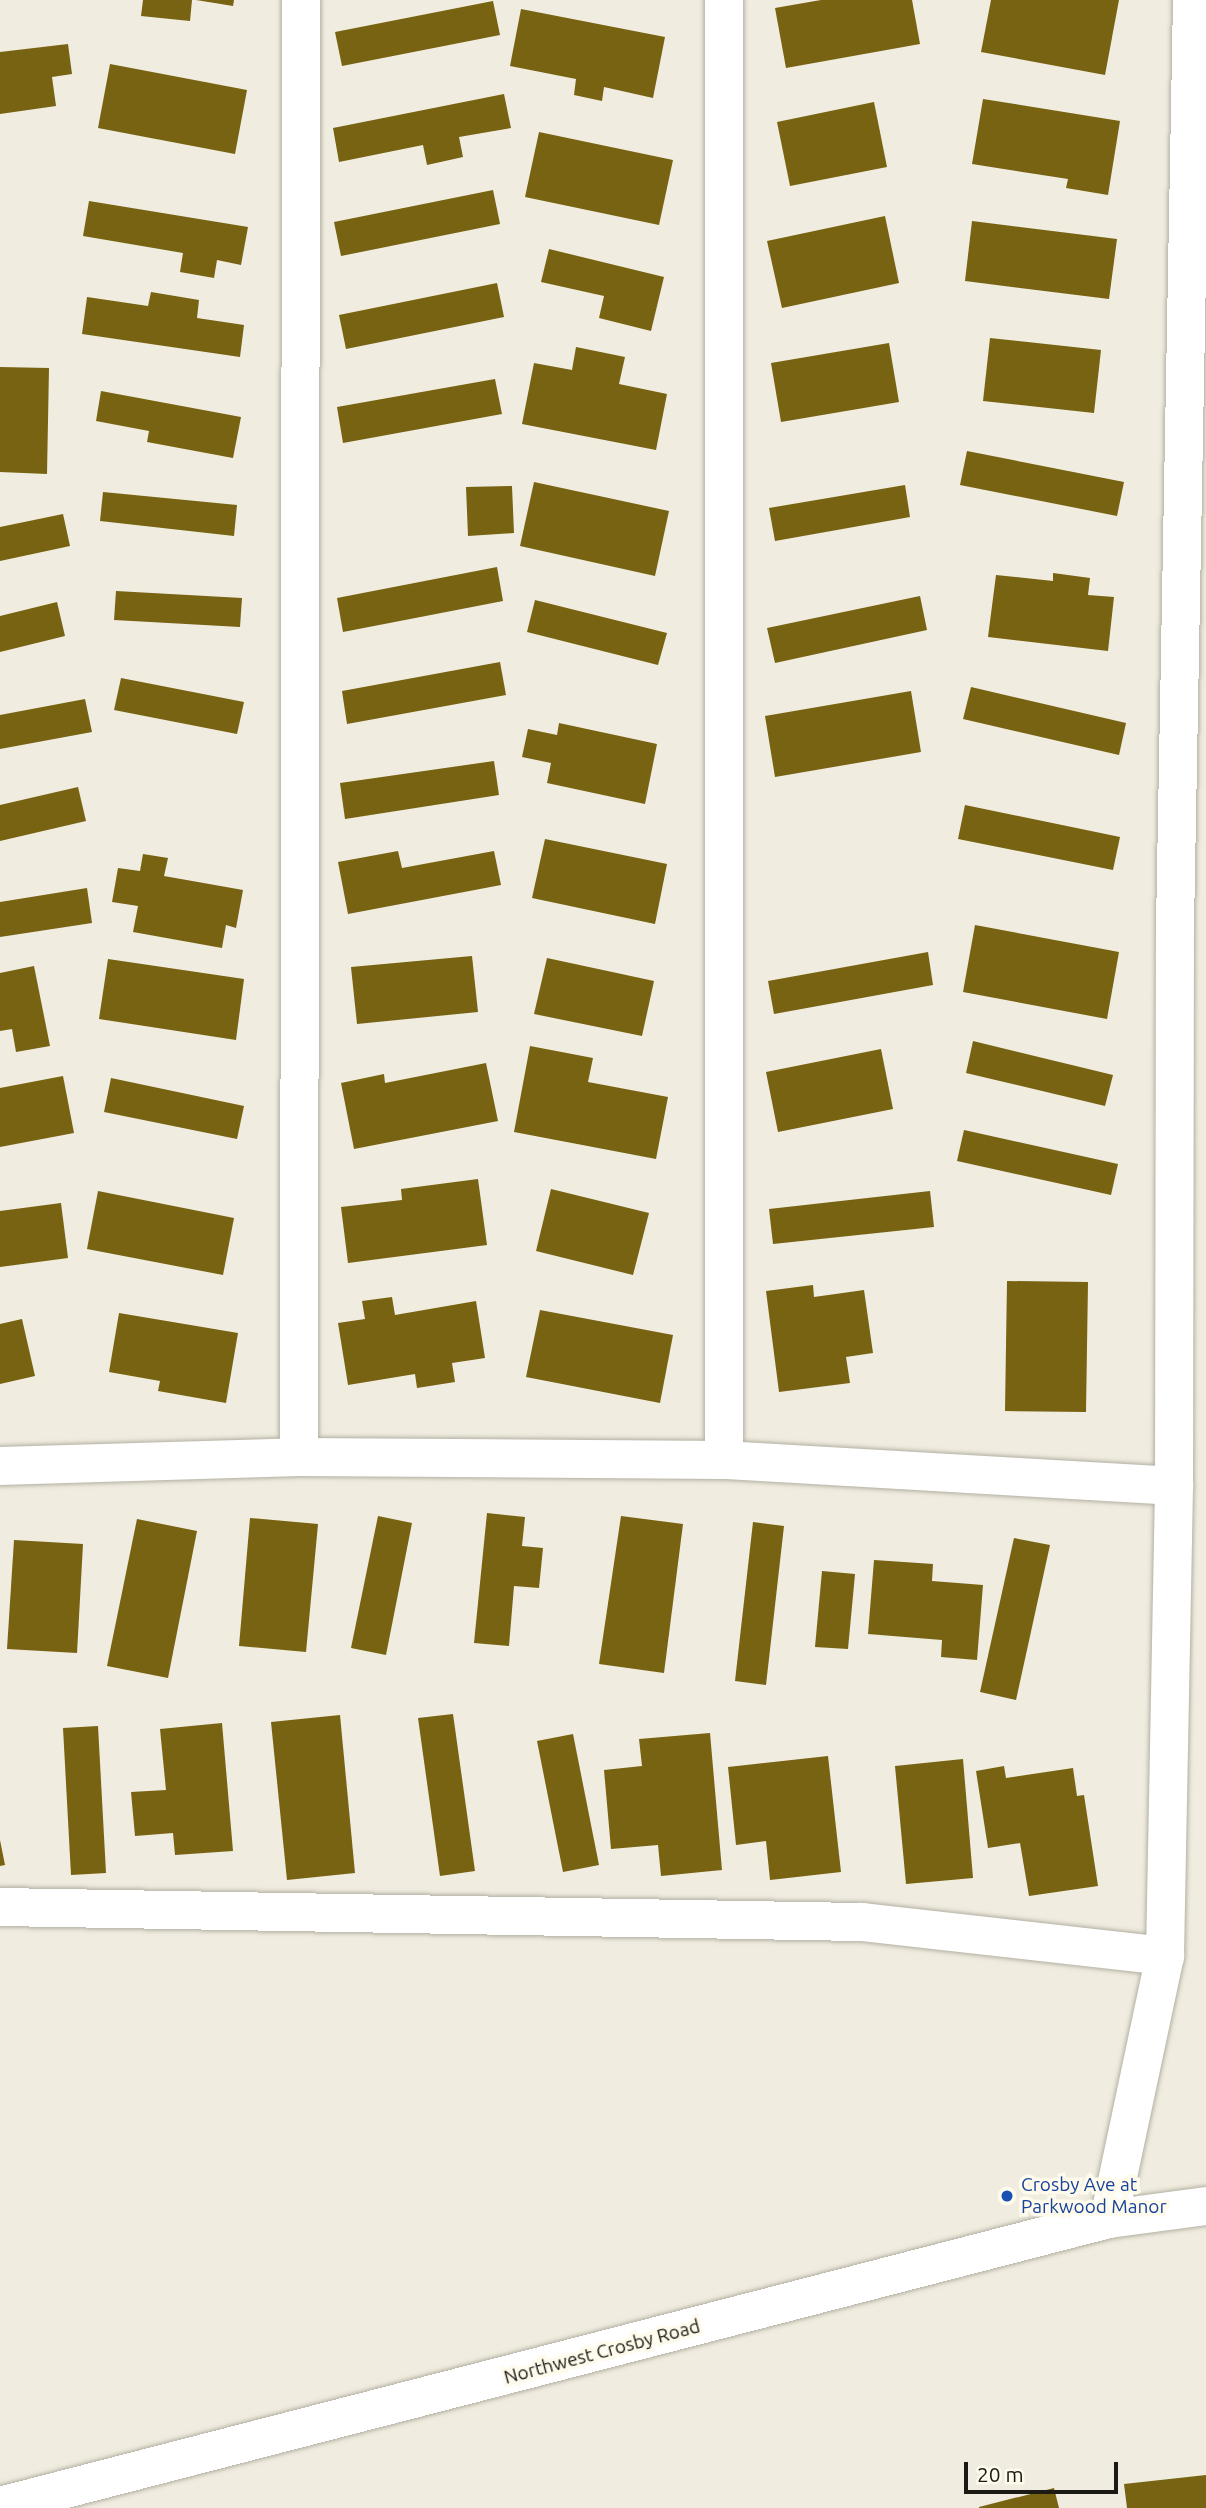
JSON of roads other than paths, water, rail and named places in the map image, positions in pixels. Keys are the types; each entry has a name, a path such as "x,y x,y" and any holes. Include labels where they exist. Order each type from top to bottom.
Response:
{"street":[{"path":"299,1457 300,0"},
{"path":"724,0 724,1460"},
{"path":"1110,2219 1164,1956 1174,1486 1175,926 1192,0"},
{"path":"0,1466 299,1457 724,1460 1174,1486"},
{"path":"0,1908 862,1922 1164,1956"},
{"name":"Northwest Crosby Road","path":"0,2505 1110,2219 1206,2206"}],"place":[{"name":"Crosby Ave at Parkwood Manor","path":"1007,2196"}]}
